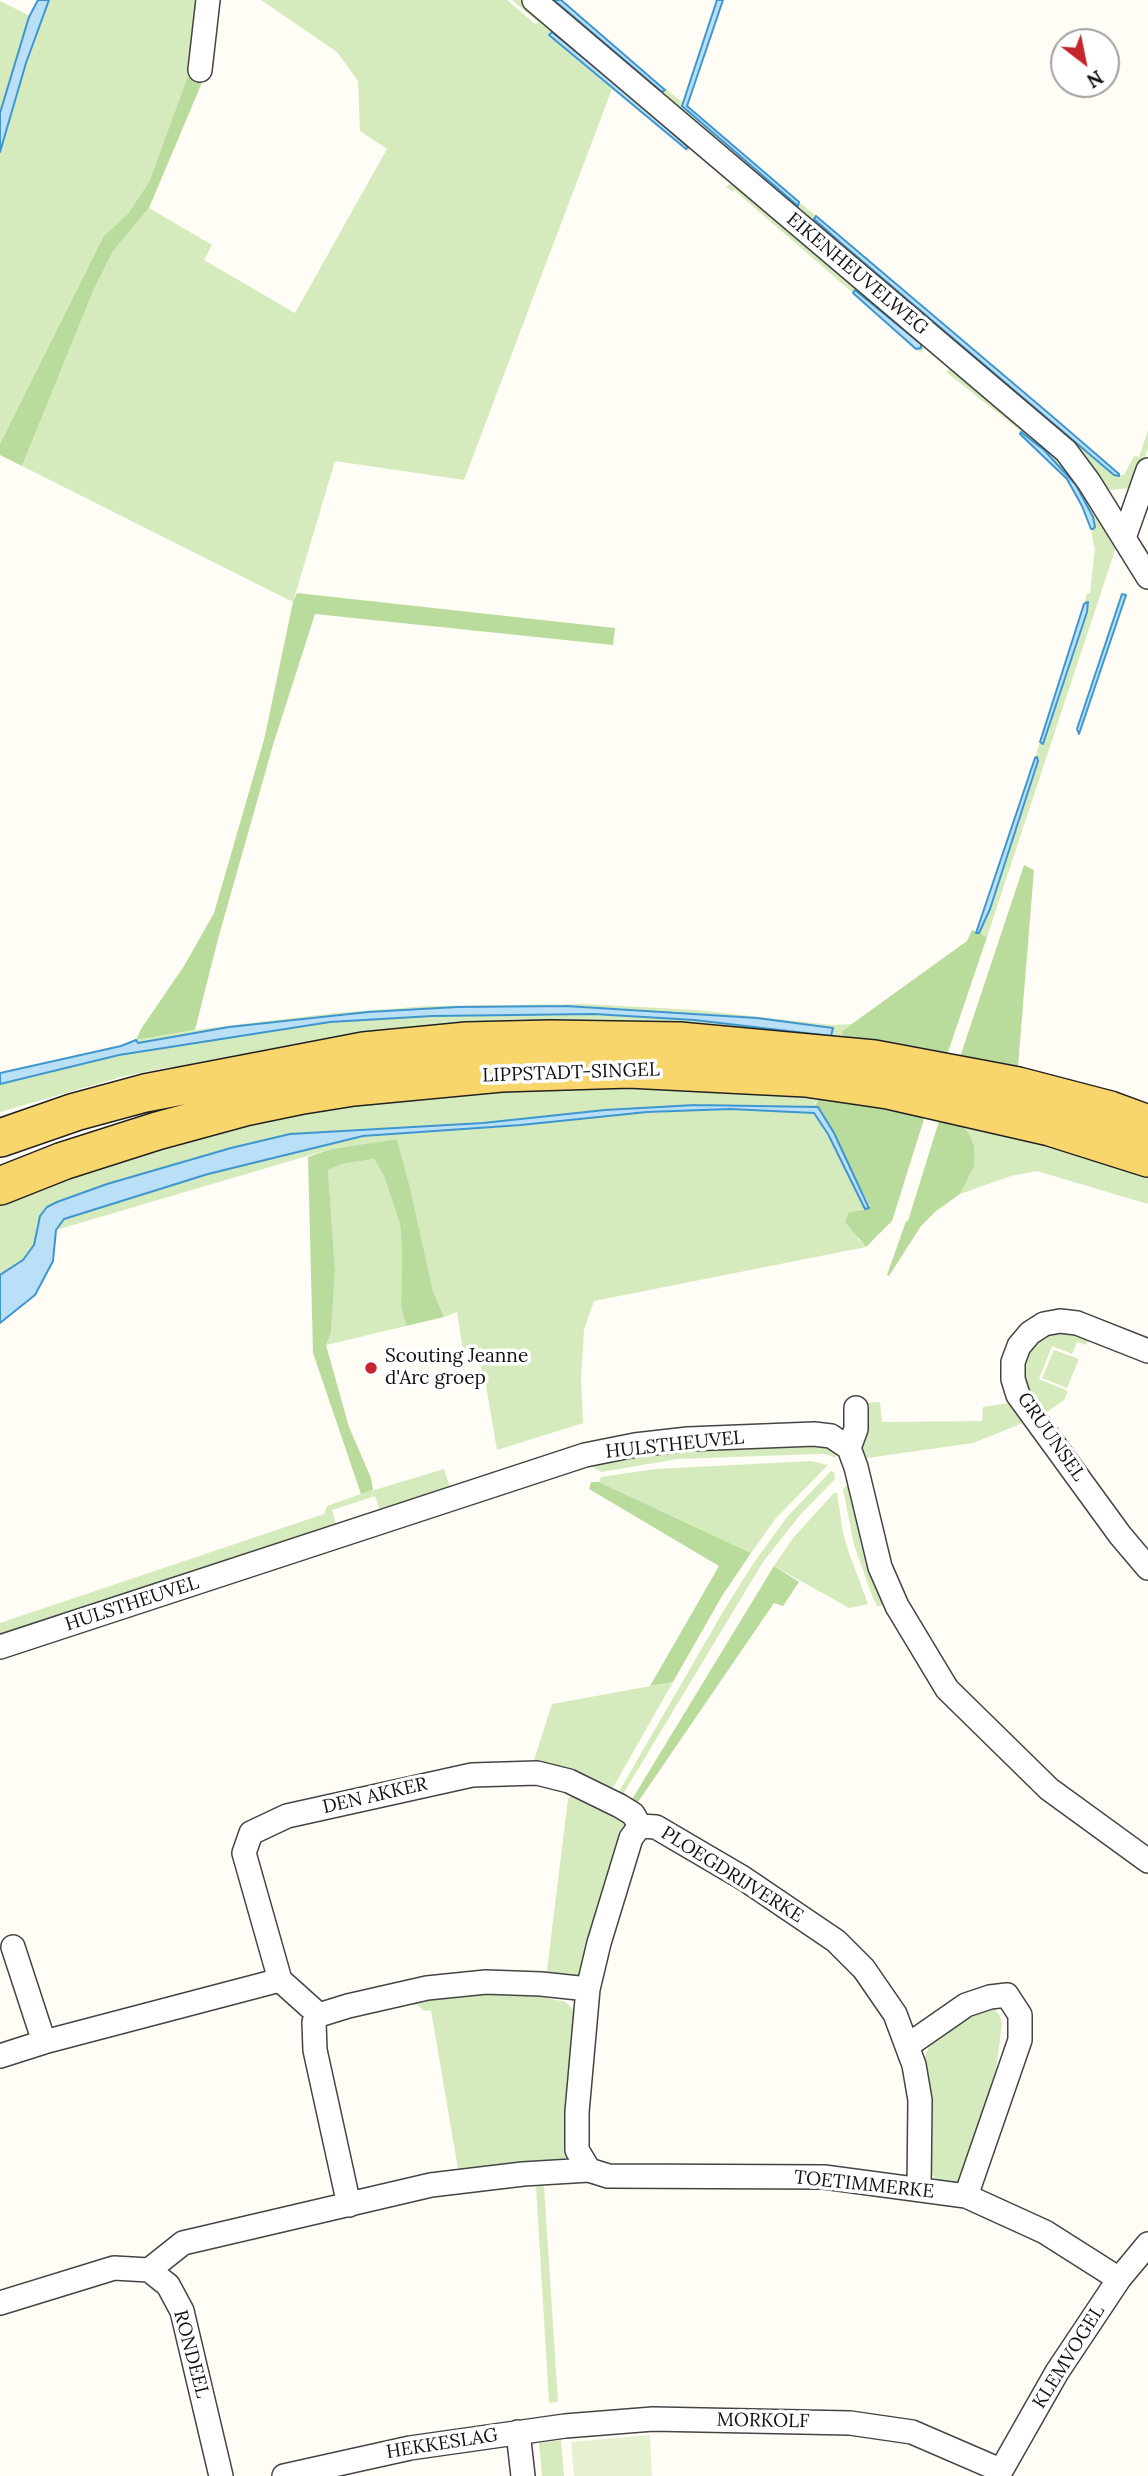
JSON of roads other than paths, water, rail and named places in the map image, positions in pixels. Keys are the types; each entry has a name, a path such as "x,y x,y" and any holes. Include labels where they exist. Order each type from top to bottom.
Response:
{"main road":[{"name":"LIPPSTADT-SINGEL","path":"0,1138 75,1112 145,1093 364,1051 441,1043 550,1039 679,1041 874,1059 1018,1086 1111,1110 1148,1124"},
{"name":"LIPPSTADT-SINGEL","path":"0,1186 63,1161 157,1131 245,1107 303,1095 353,1087 501,1073 629,1069 806,1078 888,1090 1037,1124 1148,1158"}],"street":[{"path":"200,70 208,0"},
{"name":"EIKENHEUVELWEG","path":"534,0 1066,451 1089,482 1148,577"},
{"path":"1124,538 1148,470"},
{"name":"GRUUNSEL","path":"1148,1351 1077,1323 1060,1321 1044,1324 1030,1333 1019,1346 1013,1362 1013,1379 1018,1395 1120,1535 1148,1568"},
{"path":"856,1408 856,1429 849,1448 880,1567 897,1606 947,1689 1049,1789 1148,1861"},
{"name":"HULSTHEUVEL","path":"0,1647 585,1455 635,1445 688,1439 814,1434 831,1436 849,1448"},
{"name":"DEN AKKER","path":"280,1980 244,1853 251,1833 287,1816 472,1775 537,1773 569,1781 620,1806 633,1814 640,1826"},
{"name":"PLOEGDRIJVERKE","path":"589,2170 577,2150 577,2112 588,1989 631,1838 640,1826 656,1827 744,1878 836,1941 864,1969 895,2014 914,2065 920,2100 919,2189"},
{"path":"13,1947 44,2042"},
{"path":"0,2056 280,1980 320,2015"},
{"path":"349,2205 315,2050 314,2022 320,2015 427,1988 486,1982 588,1989"},
{"path":"907,2046 966,2006 990,1997 1007,1995 1020,2014 1020,2040 966,2196"},
{"path":"0,2303 114,2268 149,2270 183,2243 431,2185 531,2173 589,2170"},
{"name":"TOETIMMERKE","path":"589,2170 608,2176 824,2177 966,2196 1045,2232 1119,2279"},
{"name":"KLEMVOGEL","path":"999,2473 1057,2372 1119,2279 1148,2244"},
{"name":"RONDEEL","path":"149,2270 168,2285 182,2311 221,2476"},
{"name":"MORKOLF","path":"518,2432 653,2419 850,2423 912,2432 999,2473"},
{"path":"518,2432 523,2476"},
{"name":"HEKKESLAG","path":"284,2476 410,2448 518,2432"}],"water":[{"path":"38,0 49,0 26,63 0,152 0,113 29,17"},
{"path":"554,0 561,0 665,90 662,92"},
{"path":"717,0 723,0 687,106 799,202 798,206 682,106"},
{"path":"552,32 688,147 686,149 549,35"},
{"path":"816,216 1119,476 1114,475 841,243 814,219"},
{"path":"855,290 921,344 921,348 916,349 853,293"},
{"path":"1021,432 1044,450 1076,485 1093,517 1093,529 1067,479 1020,434"},
{"path":"1122,594 1126,595 1079,734 1077,729"},
{"path":"1088,602 1043,744 1040,742 1084,604"},
{"path":"1037,757 1038,761 990,909 979,933 976,933 1035,758"},
{"path":"566,1006 757,1018 833,1028 831,1036 694,1020 594,1014 432,1016 330,1022 119,1055 0,1084 0,1073 121,1046 136,1040 138,1043 229,1027 368,1012 457,1007"},
{"path":"695,1105 818,1107 834,1133 869,1208 865,1209 828,1134 814,1113 730,1109 647,1112 521,1125 363,1136 208,1174 64,1219 56,1230 53,1261 35,1295 0,1323 0,1275 23,1260 34,1245 40,1216 47,1207 57,1202 107,1184 290,1134 483,1123 605,1110"}],"place":[{"name":"Scouting Jeanne d'Arc groep","path":"371,1368"}]}
